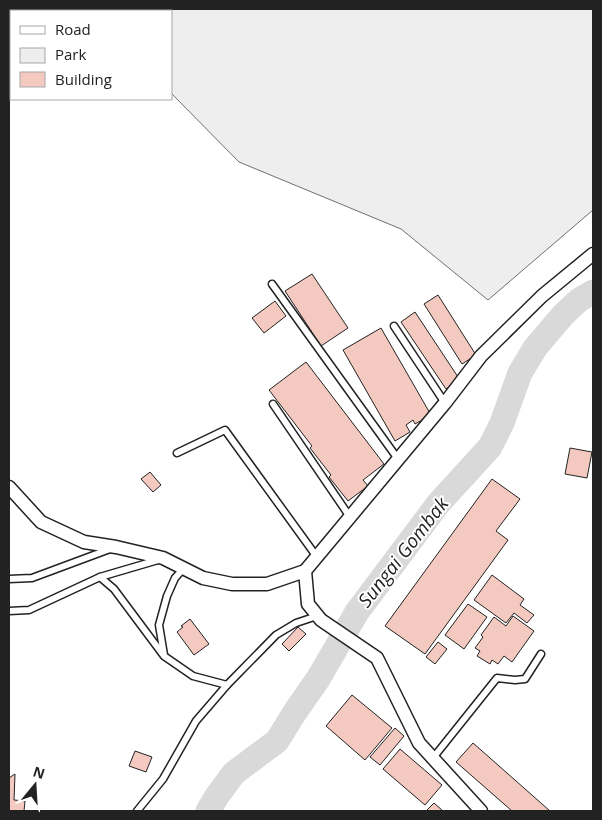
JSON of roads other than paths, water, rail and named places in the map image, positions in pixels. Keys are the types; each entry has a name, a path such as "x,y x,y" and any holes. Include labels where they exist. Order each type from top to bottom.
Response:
{"street":[{"path":"9,487 41,522 84,542 116,547 162,558 203,578 232,584 267,584 305,570 445,403 481,356 542,296 593,254"},
{"path":"305,570 308,604 319,618 377,658 419,743 482,811"}],"lane":[{"path":"272,284 398,459"},
{"path":"394,326 445,403"},
{"path":"273,404 350,517"},
{"path":"177,453 225,430 316,557"},
{"path":"9,579 32,578 116,547"},
{"path":"9,611 29,610 100,577 162,558"},
{"path":"164,656 160,625 167,596 175,578 183,569"},
{"path":"100,577 114,589 164,656 193,676 227,685"},
{"path":"137,811 163,779 196,721 227,685 276,635 296,622 319,618"},
{"path":"432,758 497,678 525,679 541,654"}],"waterway":[{"name":"Sungai Gombak","path":"208,811 234,773 277,741 318,679 357,612 438,504 490,447 502,423 520,373 535,348 563,315 579,300 593,292"}]}
